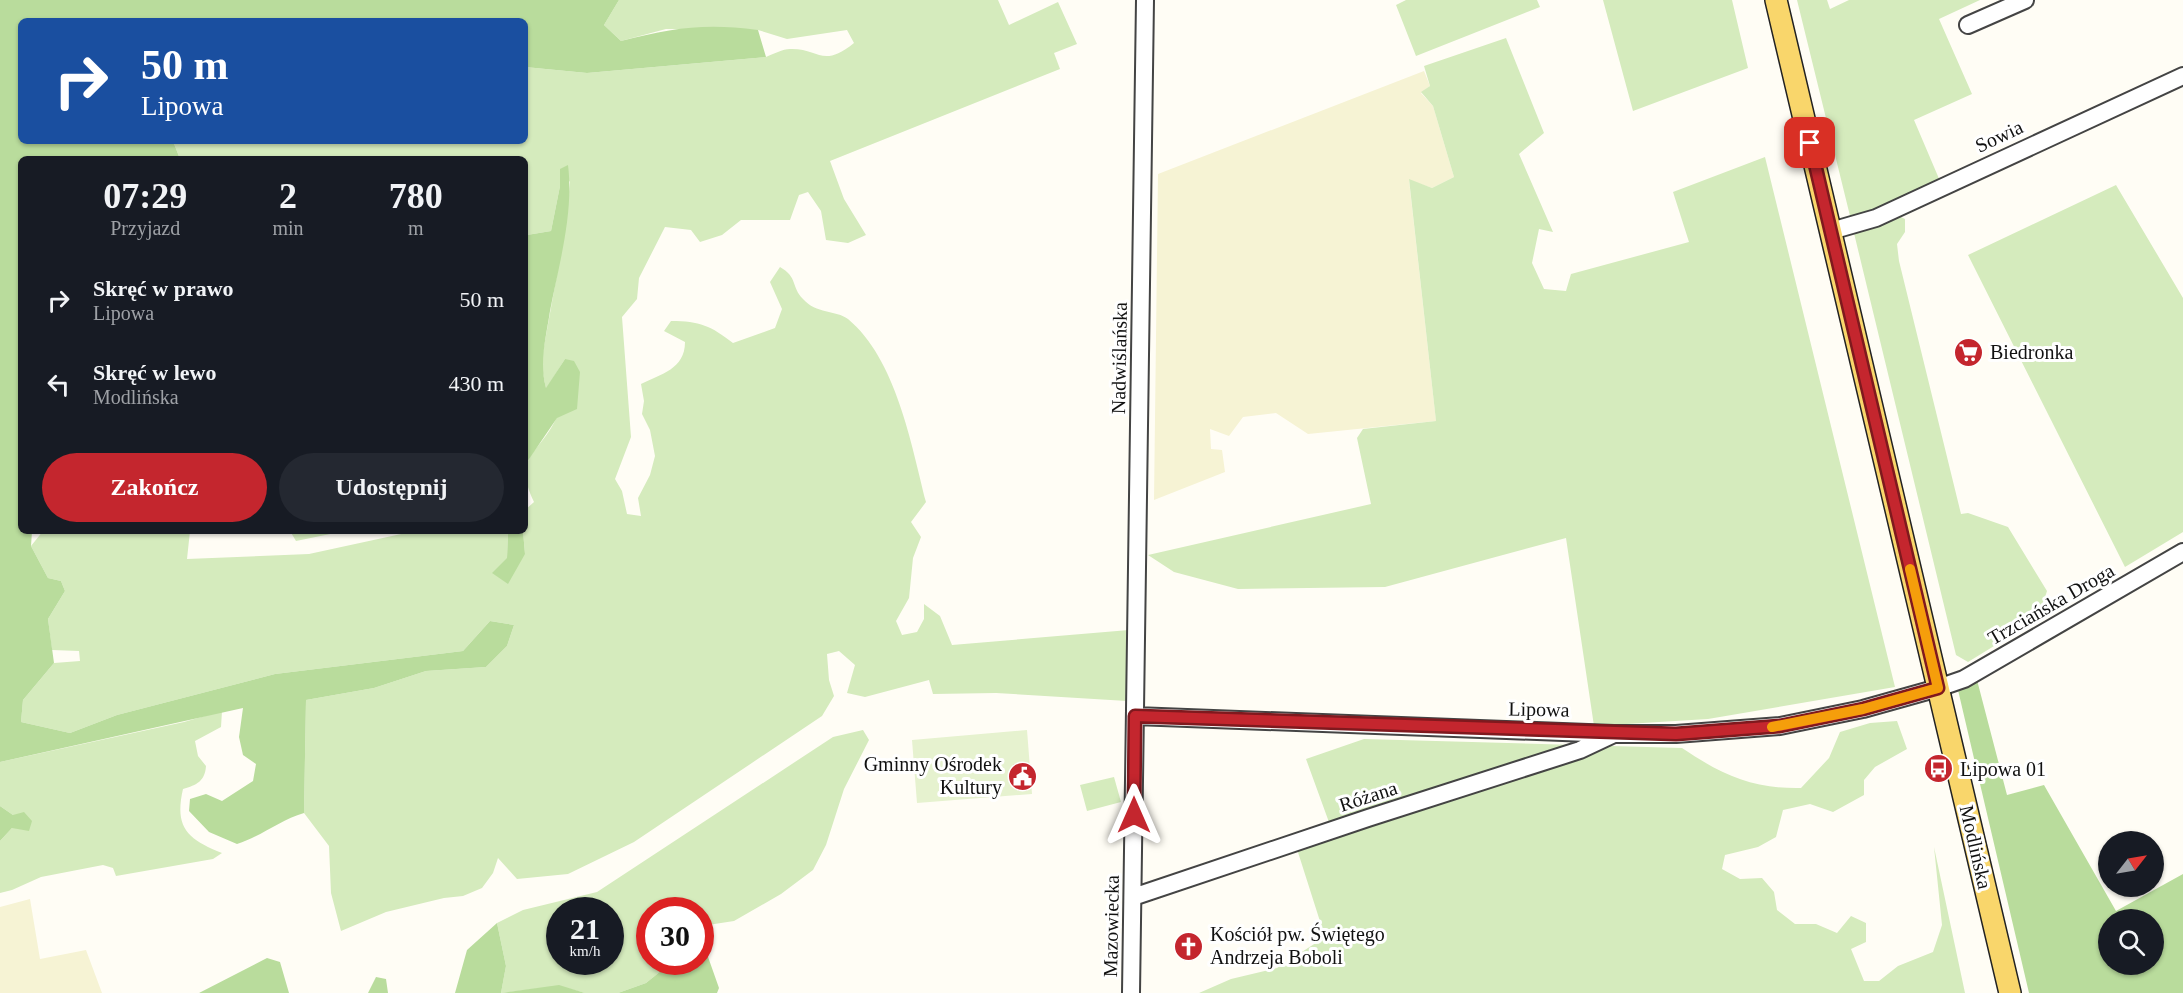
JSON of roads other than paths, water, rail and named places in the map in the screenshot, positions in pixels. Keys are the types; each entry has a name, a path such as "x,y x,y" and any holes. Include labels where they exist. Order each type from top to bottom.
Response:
{"main road":[{"name":"Modlińska","path":"1776,0 2010,993"}],"street":[{"name":"Nadwiślańska","path":"1135,716 1145,0"},
{"path":"1968,25 2025,0"},
{"name":"Sowia","path":"1831,231 1876,218 2183,76"},
{"name":"Trzciańska Droga","path":"1938,688 1964,679 2183,552"},
{"name":"Lipowa","path":"1135,716 1614,734 1676,734 1780,726 1863,709 1938,688"},
{"name":"Mazowiecka","path":"1131,993 1135,716"},
{"name":"Różana","path":"1133,897 1580,750 1614,734"}],"place":[{"name":"Biedronka","path":"1969,352"},
{"name":"Lipowa 01","path":"1939,769"},
{"name":"Gminny Ośrodek Kultury","path":"1023,776"},
{"name":"Kościół pw. Świętego Andrzeja Boboli","path":"1189,946"}]}
